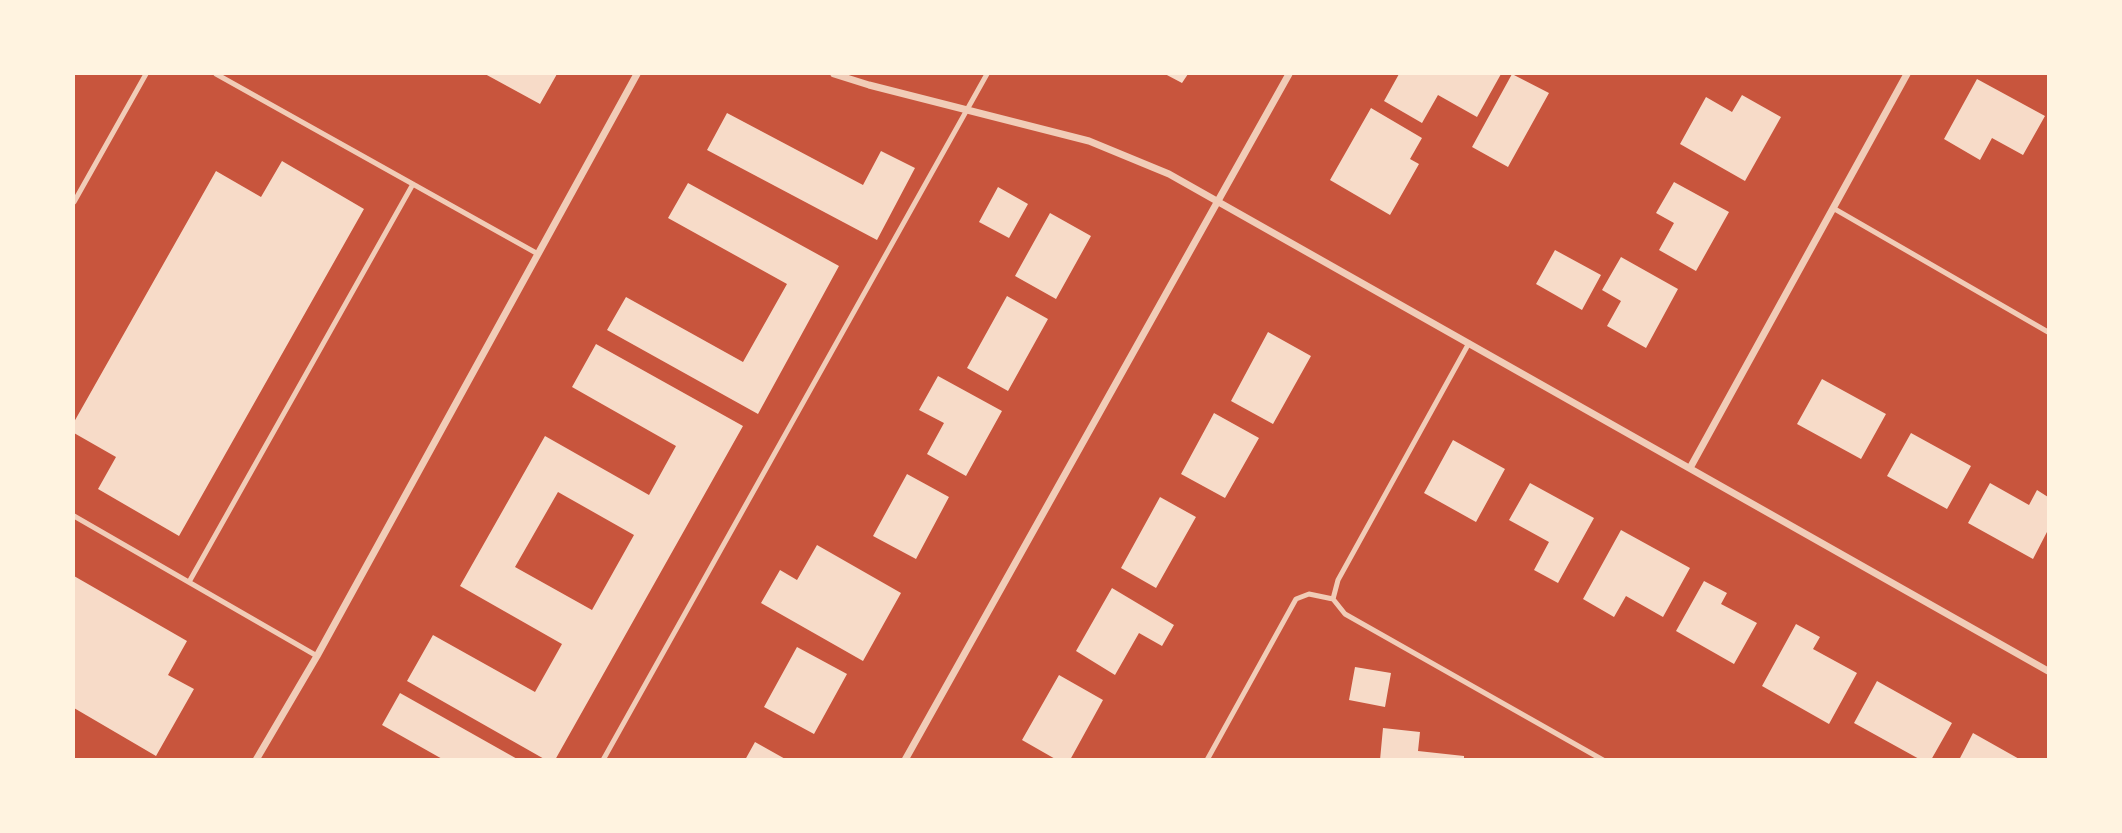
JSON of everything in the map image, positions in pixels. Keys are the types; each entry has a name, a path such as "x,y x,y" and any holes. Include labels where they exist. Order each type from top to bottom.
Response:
{"street":[{"path":"256,760 317,656 637,74"},
{"path":"834,74 869,86 1089,141 1169,174 2049,671"},
{"path":"905,760 1289,74"},
{"path":"1690,468 1907,74"}],"lane":[{"path":"74,202 146,74"},
{"path":"216,74 538,254"},
{"path":"603,760 987,74"},
{"path":"189,582 413,184"},
{"path":"1833,208 2049,332"},
{"path":"1333,599 1338,580 1469,343"},
{"path":"74,516 317,656"},
{"path":"1208,760 1296,599 1309,594 1333,599 1345,614 1603,760"}],"building":[{"path":"485,74 557,74 540,104"},
{"path":"1165,74 1188,74 1182,83"},
{"path":"1399,74 1501,74 1477,117 1438,95 1422,123 1384,101"},
{"path":"1512,74 1549,93 1508,167 1472,147"},
{"path":"1977,79 2045,116 2023,155 1992,138 1980,160 1944,139"},
{"path":"1742,95 1781,117 1745,181 1680,144 1706,97 1732,112"},
{"path":"1371,108 1422,138 1410,159 1419,164 1390,215 1330,180"},
{"path":"727,113 863,185 881,151 915,168 877,240 707,150"},
{"path":"282,161 364,209 179,536 98,489 116,457 74,433 74,422 216,171 261,197"},
{"path":"1674,182 1729,212 1696,271 1659,250 1674,223 1656,213"},
{"path":"688,183 839,266 758,414 607,330 626,297 743,362 787,284 668,218"},
{"path":"998,187 1028,204 1009,238 979,222"},
{"path":"1050,213 1091,236 1056,299 1015,276"},
{"path":"1555,250 1601,275 1582,310 1536,284"},
{"path":"1621,257 1678,289 1646,348 1607,326 1621,301 1602,290"},
{"path":"1007,296 1048,319 1008,391 967,368"},
{"path":"1268,332 1311,356 1273,424 1231,401"},
{"path":"596,344 743,426 555,760 546,760 407,681 433,635 535,692 562,644 460,586 545,436 649,495 676,446 572,387","holes":["558,492 634,535 592,610 515,567"]},
{"path":"938,376 1002,411 966,476 927,454 944,423 919,410"},
{"path":"1822,379 1886,414 1861,459 1797,424"},
{"path":"1214,413 1259,438 1225,498 1181,474"},
{"path":"1911,433 1971,466 1947,509 1887,476"},
{"path":"1453,440 1505,469 1476,522 1424,493"},
{"path":"907,474 949,497 916,559 873,536"},
{"path":"1530,483 1594,518 1558,583 1534,570 1549,542 1509,520"},
{"path":"1990,483 2029,505 2037,490 2048,497 2048,530 2033,559 1968,523"},
{"path":"1160,497 1196,517 1156,588 1121,568"},
{"path":"1621,530 1690,568 1663,617 1626,596 1614,617 1583,599"},
{"path":"817,545 901,593 863,661 761,603 780,570 797,580"},
{"path":"74,576 187,641 168,675 194,689 156,756 74,708"},
{"path":"1704,581 1727,593 1721,604 1757,623 1734,664 1676,631"},
{"path":"1112,588 1174,625 1162,646 1139,633 1115,675 1076,651"},
{"path":"1796,624 1820,637 1813,649 1857,673 1829,724 1762,686"},
{"path":"797,647 847,674 814,734 764,707"},
{"path":"1355,667 1391,673 1385,707 1349,700"},
{"path":"1059,675 1103,700 1070,760 1057,760 1022,740"},
{"path":"1877,681 1952,723 1931,760 1921,760 1854,723"},
{"path":"400,693 519,760 444,760 382,725"},
{"path":"1383,728 1420,732 1418,751 1464,756 1464,760 1380,760"},
{"path":"1973,733 2021,760 1959,760"},
{"path":"755,742 787,760 745,760"}]}
